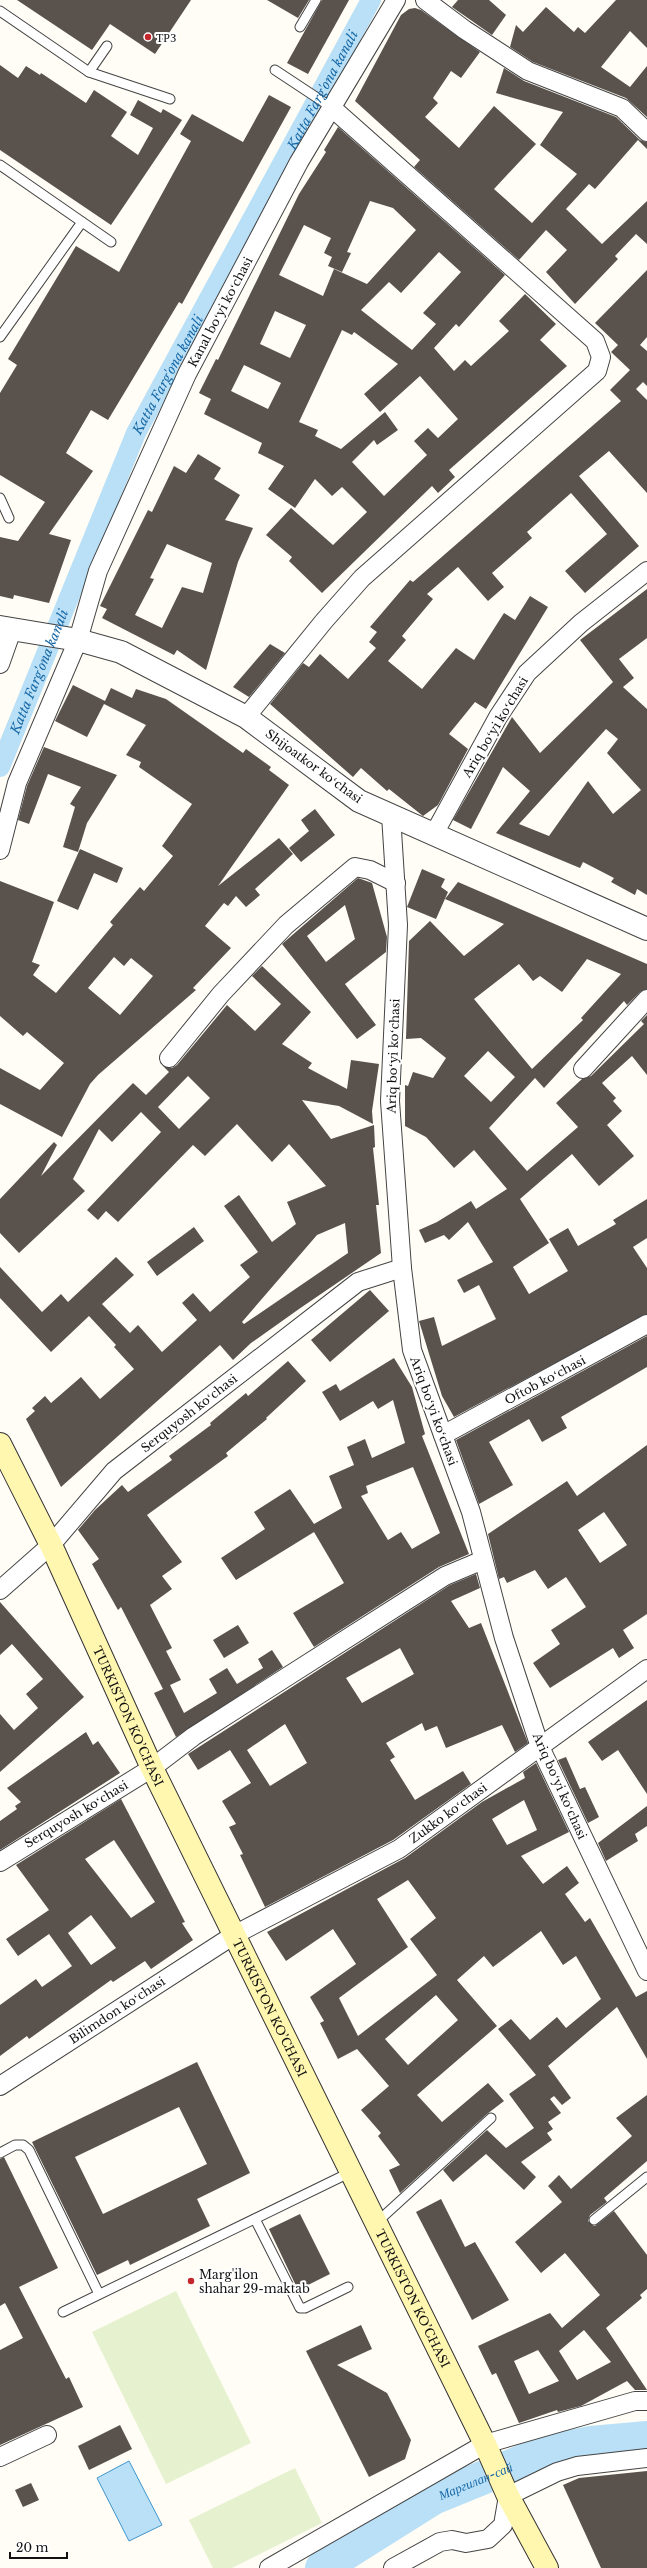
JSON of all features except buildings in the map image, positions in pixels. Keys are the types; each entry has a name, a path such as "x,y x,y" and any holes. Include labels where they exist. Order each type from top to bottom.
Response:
{"main road":[{"name":"TURKISTON KO’CHASI","path":"0,1444 51,1545 152,1768 485,2444 508,2496 547,2568"}],"street":[{"name":"Kanal boʻyi koʻchasi","path":"0,850 17,783 78,640 98,571 187,374 328,105 396,0"},
{"path":"426,0 465,30 528,71 622,108 647,132"},
{"path":"246,717 324,620 362,578 598,371 602,357 595,341 328,105"},
{"name":"Ariq boʻyi koʻchasi","path":"434,834 498,717 527,673 581,623 647,571"},
{"path":"0,664 6,628"},
{"name":"Shijoatkor koʻchasi","path":"6,628 78,640 121,652 246,717 359,801 647,929"},
{"name":"Ariq boʻyi koʻchasi","path":"391,815 398,925 390,1101 402,1268 412,1350 471,1512 504,1638 540,1747 647,1971"},
{"path":"169,1058 221,994 286,925 355,867 370,870 396,883"},
{"path":"583,1069 647,999"},
{"name":"Serquyosh koʻchasi","path":"0,1590 51,1545 114,1471 358,1282 402,1268"},
{"name":"Oftob koʻchasi","path":"443,1435 647,1324"},
{"name":"Serquyosh koʻchasi","path":"0,1862 152,1768 194,1736 445,1576 484,1560"},
{"name":"Zukko koʻchasi","path":"234,1935 398,1849 647,1669"},
{"name":"Bilimdon koʻchasi","path":"0,2086 234,1935"},
{"path":"269,2568 485,2444 634,2401 647,2401"},
{"path":"0,2457 47,2435"},
{"path":"393,2568 440,2542 452,2540 466,2543 488,2538 503,2525 508,2496 557,2472 577,2466 647,2458"}],"lane":[{"path":"300,27 316,0"},
{"path":"0,11 89,72 170,99"},
{"path":"89,72 107,46"},
{"path":"275,70 328,105"},
{"path":"0,165 111,242"},
{"path":"0,337 82,222"},
{"path":"0,498 9,518"},
{"path":"376,2223 492,2118"},
{"path":"0,2153 15,2145 23,2145 29,2150 99,2294"},
{"path":"63,2312 351,2172"},
{"path":"594,2220 647,2177"},
{"path":"255,2219 300,2308 305,2308 348,2287"}],"green space":[{"path":"176,2291 251,2443 166,2484 92,2332"},
{"path":"295,2468 322,2523 232,2568 213,2568 189,2520"}],"water":[{"path":"129,2461 162,2525 129,2541 97,2478"}],"waterway":[{"name":"Katta Farg'ona kanali","path":"0,767 136,433 371,0"},
{"name":"Маргилан-сай","path":"322,2568 433,2498 546,2452 591,2443 647,2438"}],"place":[{"name":"ТРЗ","path":"148,37"},
{"name":"Marg'ilon shahar 29-maktab","path":"191,2281"}]}
